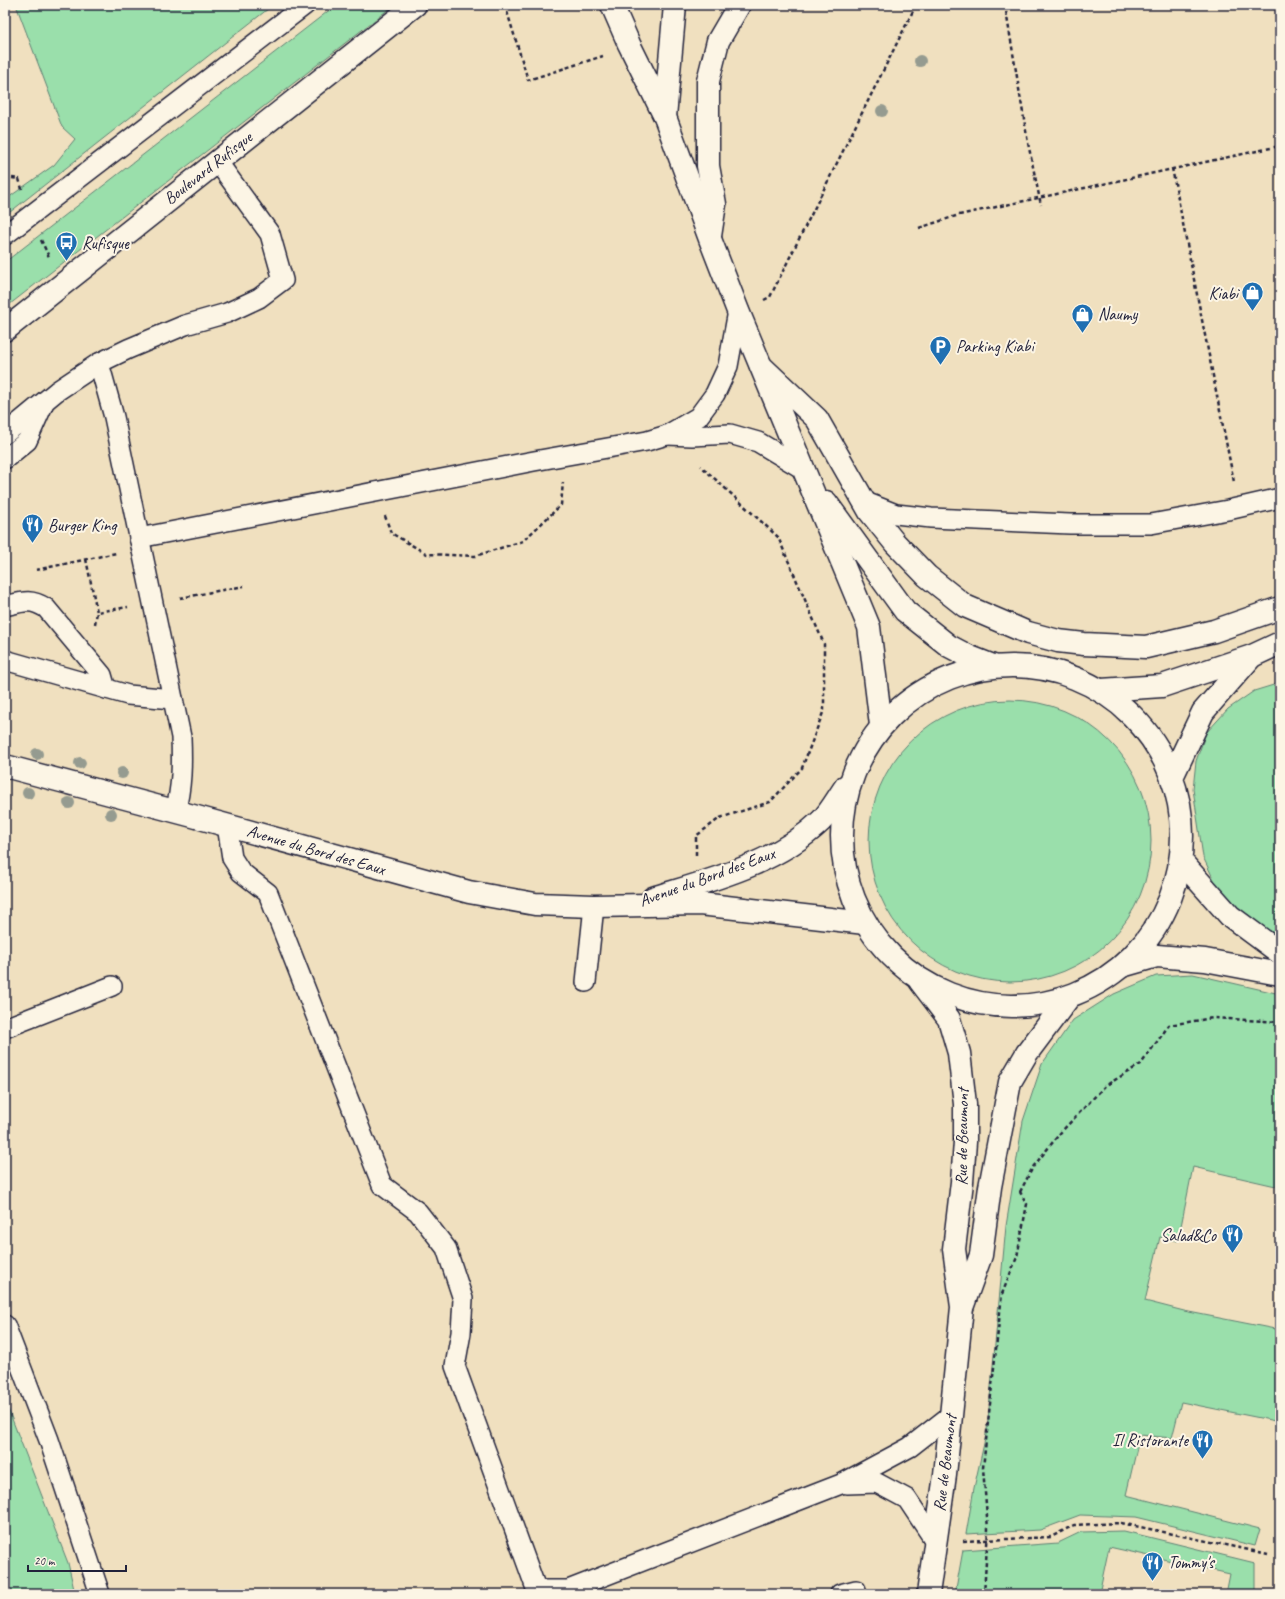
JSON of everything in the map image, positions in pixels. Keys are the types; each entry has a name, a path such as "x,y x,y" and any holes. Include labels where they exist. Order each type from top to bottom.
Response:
{"street":[{"path":"612,5 629,44 665,117 738,311 869,627 881,725"},
{"path":"665,117 675,5"},
{"path":"710,239 715,204 708,166 708,81 718,41 739,5"},
{"name":"Boulevard Rufisque","path":"5,330 415,6"},
{"path":"761,366 817,419 863,501 895,543 927,576 965,606 1028,633 1058,640 1084,644 1146,647 1214,631 1280,608"},
{"path":"803,470 905,611 949,646 970,657 993,666"},
{"path":"1101,690 1162,686 1252,656 1280,643"},
{"path":"1172,777 1203,712 1252,656"},
{"path":"993,666 1049,669 1101,690 1124,707 1144,728 1160,751 1172,777 1179,805 1182,833 1180,861 1174,890 1161,919 1144,944 1122,966 1097,984 1069,997 1031,1006 992,1006 954,996 918,979 885,951 865,923 846,878 841,830 849,782 862,752 881,725 904,703 931,685 961,672 993,666"},
{"name":"Avenue du Bord des Eaux","path":"5,766 227,825 469,892 535,904 594,906 632,904 700,904 865,923"},
{"name":"Avenue du Bord des Eaux","path":"632,904 745,867 791,846 822,820 849,782"},
{"path":"1180,861 1230,916 1280,953"},
{"path":"1122,966 1157,956 1205,960 1280,974"},
{"name":"Rue de Beaumont","path":"918,979 948,1019 960,1060 965,1104 965,1142 962,1182 954,1249 962,1307 945,1475 928,1594"},
{"name":"Rue de Beaumont","path":"962,1307 981,1256 990,1187 1010,1082 1027,1053 1069,997"}],"lane":[{"path":"5,235 305,5"},
{"path":"5,434 57,391 99,363 128,349 186,325 227,313 259,298 283,280 270,234 217,161"},
{"path":"667,436 698,418 715,394 728,366 738,311"},
{"path":"99,363 114,417 181,737 182,769 180,794 175,812"},
{"path":"5,459 27,441 45,402"},
{"path":"140,543 378,493 667,436 730,434 758,442 803,470"},
{"path":"863,501 896,514 931,518 1070,524 1151,524 1239,508 1280,498"},
{"path":"5,606 26,601 37,602 46,608 102,675 106,689"},
{"path":"5,660 128,695 173,699"},
{"path":"227,825 232,858 241,872 268,893 382,1185 418,1212 446,1248 463,1299 462,1333 455,1366 537,1592 568,1590 841,1484 910,1447 952,1415"},
{"path":"586,982 594,906"},
{"path":"5,1028 112,986"},
{"path":"5,1325 49,1440 100,1594"},
{"path":"841,1484 877,1482 906,1499 935,1541"},
{"path":"840,1594 856,1590 856,1594"}],"path":[{"path":"738,311 770,297 916,5"},
{"path":"1005,5 1028,143 1041,206"},
{"path":"919,228 959,215 1280,146"},
{"path":"1172,168 1239,508"},
{"path":"378,493 386,521 391,532 427,554 475,556 523,541 561,506 566,455"},
{"path":"696,862 696,836 720,818 770,802 802,768 824,710 824,644 778,537 701,466"},
{"path":"36,570 86,559 140,543"},
{"path":"86,559 97,612"},
{"path":"1020,1192 1033,1167 1061,1132 1105,1086 1140,1064 1169,1026 1213,1018 1280,1022"},
{"path":"984,1594 988,1541 983,1468 1002,1294 1016,1257 1027,1204 1020,1192"},
{"path":"935,1541 988,1541 1051,1537 1074,1525 1121,1523 1268,1554"}],"shaded area":[{"path":"5,5 1280,5 1280,1594 75,1594 68,1563 5,1401"}],"green space":[{"path":"16,5 273,5 5,216 5,200 54,165 75,139 62,127"},
{"path":"336,5 394,5 5,308 5,262"},
{"path":"1280,683 1280,939 1231,902 1215,882 1203,857 1193,789 1196,761 1206,733 1228,709 1254,691"},
{"path":"1010,700 1038,703 1064,711 1088,724 1110,741 1127,763 1140,787 1148,813 1151,841 1148,869 1140,895 1127,919 1110,941 1088,958 1064,971 1038,979 1010,982 982,979 956,971 932,958 910,941 893,919 880,895 872,869 869,841 872,813 880,787 893,763 910,741 932,724 956,711 982,703"},
{"path":"1193,974 1280,994 1280,1187 1193,1167 1178,1241 1160,1237 1145,1301 1184,1311 1280,1330 1280,1422 1181,1402 1172,1438 1140,1435 1126,1495 1260,1529 1255,1546 1136,1517 1080,1515 1040,1530 966,1534 974,1488 987,1430 1006,1226 1023,1121 1042,1064 1073,1020 1114,994 1156,976"},
{"path":"5,1401 68,1563 75,1594 5,1594"},
{"path":"1124,1531 1255,1563 1255,1594 1226,1594 1230,1574 1109,1547 1099,1594 955,1594 963,1550 1058,1543 1081,1532"}],"place":[{"name":"Rufisque","path":"66,262"},
{"name":"Kiabi","path":"1253,312"},
{"name":"Naumy","path":"1082,334"},
{"name":"Parking Kiabi","path":"941,366"},
{"name":"Burger King","path":"32,544"},
{"name":"Salad&Co","path":"1232,1254"},
{"name":"Il Ristorante","path":"1203,1460"},
{"name":"Tommy's","path":"1153,1582"}]}
